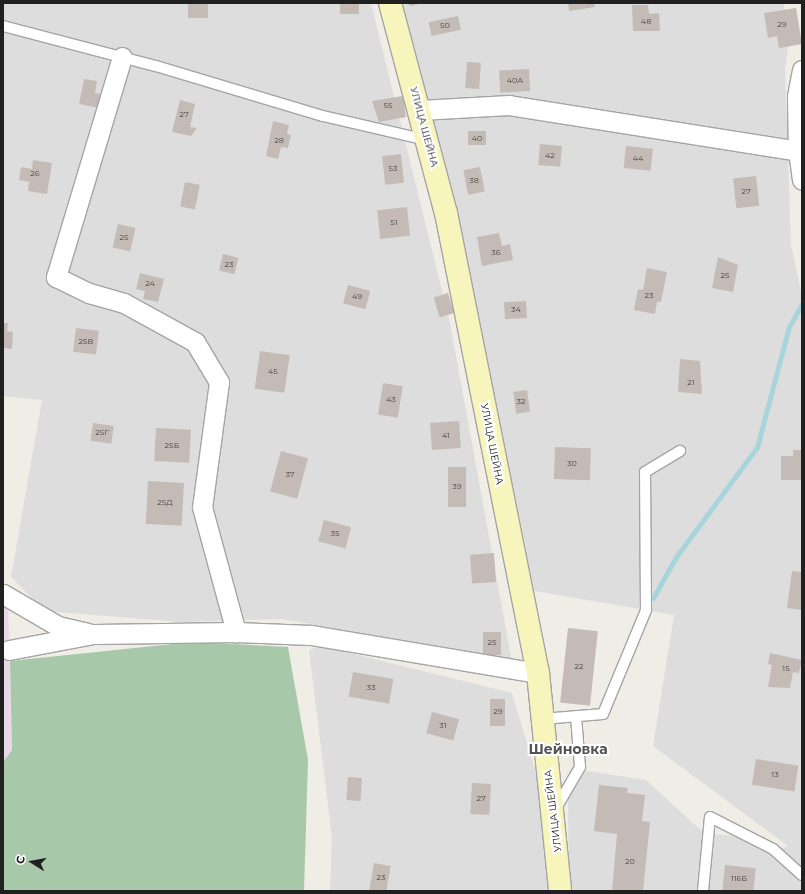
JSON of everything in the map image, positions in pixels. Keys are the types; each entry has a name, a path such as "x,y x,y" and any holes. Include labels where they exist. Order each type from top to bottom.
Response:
{"street":[{"name":"УЛИЦА ШЕЙНА","path":"390,3 420,110 446,213 538,673 560,891"},
{"path":"122,57 56,277 89,293 124,303 195,342 220,382 202,507 236,632"},
{"path":"802,70 798,96 798,151 802,180"},
{"path":"420,110 509,105 798,151"},
{"path":"3,594 58,626 94,634"},
{"path":"9,650 94,634 236,632 311,635 538,673"}],"lane":[{"path":"3,26 122,57 283,106 427,140"},
{"path":"542,719 603,714 646,610 645,472 680,451"},
{"path":"553,814 580,767 576,716"},
{"path":"703,891 710,817 773,848 802,875"}],"shaded area":[{"path":"3,3 371,3 450,323 513,668 377,636 282,619 181,622 45,611 11,577 42,400 3,396"},
{"path":"397,3 783,3 791,28 785,69 791,245 802,296 802,891 569,891 568,798 581,770 646,780 705,834 756,837 776,851 788,846 653,746 674,615 529,590 526,547 452,208"},
{"path":"3,602 8,602 12,750 3,762"},
{"path":"321,646 512,693 550,821 550,891 330,891 332,838 309,650"}],"green space":[{"path":"192,642 288,647 308,760 304,891 3,891 3,762 12,750 10,661"}],"building":[{"path":"188,3 208,3 208,18 188,18"},
{"path":"340,3 359,3 359,14 340,14"},
{"path":"409,3 419,3 419,4 410,6"},
{"path":"568,3 594,3 595,7 569,11"},
{"path":"632,5 648,5 649,14 659,13 660,31 633,31"},
{"path":"796,8 802,44 779,48 777,36 768,38 764,13"},
{"path":"458,16 461,30 432,36 429,22"},
{"path":"467,62 481,63 479,89 465,88"},
{"path":"529,69 530,91 500,93 499,71"},
{"path":"84,79 97,81 95,93 101,94 99,108 79,104"},
{"path":"403,96 406,117 379,122 372,101"},
{"path":"180,100 195,104 190,127 197,128 191,136 172,132"},
{"path":"273,121 289,125 287,134 291,135 288,148 281,147 278,159 266,156"},
{"path":"468,131 486,131 486,145 468,145"},
{"path":"540,144 562,146 560,167 538,165"},
{"path":"626,146 653,149 651,171 624,168"},
{"path":"401,154 404,183 385,185 382,156"},
{"path":"33,160 52,163 47,194 28,191 29,182 19,180 21,167 32,169"},
{"path":"480,167 485,192 468,195 463,170"},
{"path":"756,176 759,206 736,208 733,178"},
{"path":"185,182 200,185 195,209 180,207"},
{"path":"407,207 410,236 380,239 377,210"},
{"path":"118,224 136,228 130,251 113,247"},
{"path":"499,233 502,246 510,244 513,260 482,266 477,237"},
{"path":"223,254 239,258 234,274 219,270"},
{"path":"718,257 738,265 733,292 712,288"},
{"path":"647,268 667,272 661,302 657,302 655,314 634,310 638,289 643,290"},
{"path":"140,273 164,279 158,302 143,299 145,291 136,289"},
{"path":"348,285 370,291 365,309 343,303"},
{"path":"448,293 454,313 440,317 434,297"},
{"path":"526,301 527,318 505,319 504,302"},
{"path":"3,323 8,323 7,331 13,332 12,349 3,348"},
{"path":"76,328 99,331 96,355 73,352"},
{"path":"260,351 290,355 284,393 255,389"},
{"path":"680,359 700,361 702,394 678,392"},
{"path":"383,383 403,386 398,418 378,415"},
{"path":"527,390 530,412 516,414 513,392"},
{"path":"459,421 461,448 432,450 430,423"},
{"path":"93,423 114,426 111,444 90,441"},
{"path":"156,428 191,430 189,463 154,461"},
{"path":"555,447 591,448 590,480 554,479"},
{"path":"793,450 802,450 802,480 781,480 781,456 793,456"},
{"path":"281,451 308,458 297,499 270,492"},
{"path":"448,467 466,467 466,507 448,507"},
{"path":"148,481 184,483 182,526 146,524"},
{"path":"324,520 351,527 345,548 318,541"},
{"path":"494,553 496,582 472,584 470,555"},
{"path":"792,571 802,572 802,610 787,608"},
{"path":"568,628 598,631 590,706 560,703"},
{"path":"483,632 501,632 501,655 483,655"},
{"path":"770,653 802,660 799,673 793,672 790,688 768,687 772,665 768,664"},
{"path":"353,672 393,679 389,704 349,697"},
{"path":"490,699 505,699 505,726 490,726"},
{"path":"432,712 459,719 453,740 426,733"},
{"path":"756,759 798,766 794,791 752,785"},
{"path":"348,777 362,778 360,801 346,800"},
{"path":"472,783 491,784 489,815 470,814"},
{"path":"599,785 628,788 627,793 645,795 642,821 650,822 643,891 612,891 617,834 594,831"},
{"path":"374,863 391,866 386,891 369,891"},
{"path":"725,865 756,868 753,891 722,891"}],"waterway":[{"path":"653,598 676,557 757,447 789,327 802,304"}],"district":[{"name":"Шейновка","path":"568,749"}]}
